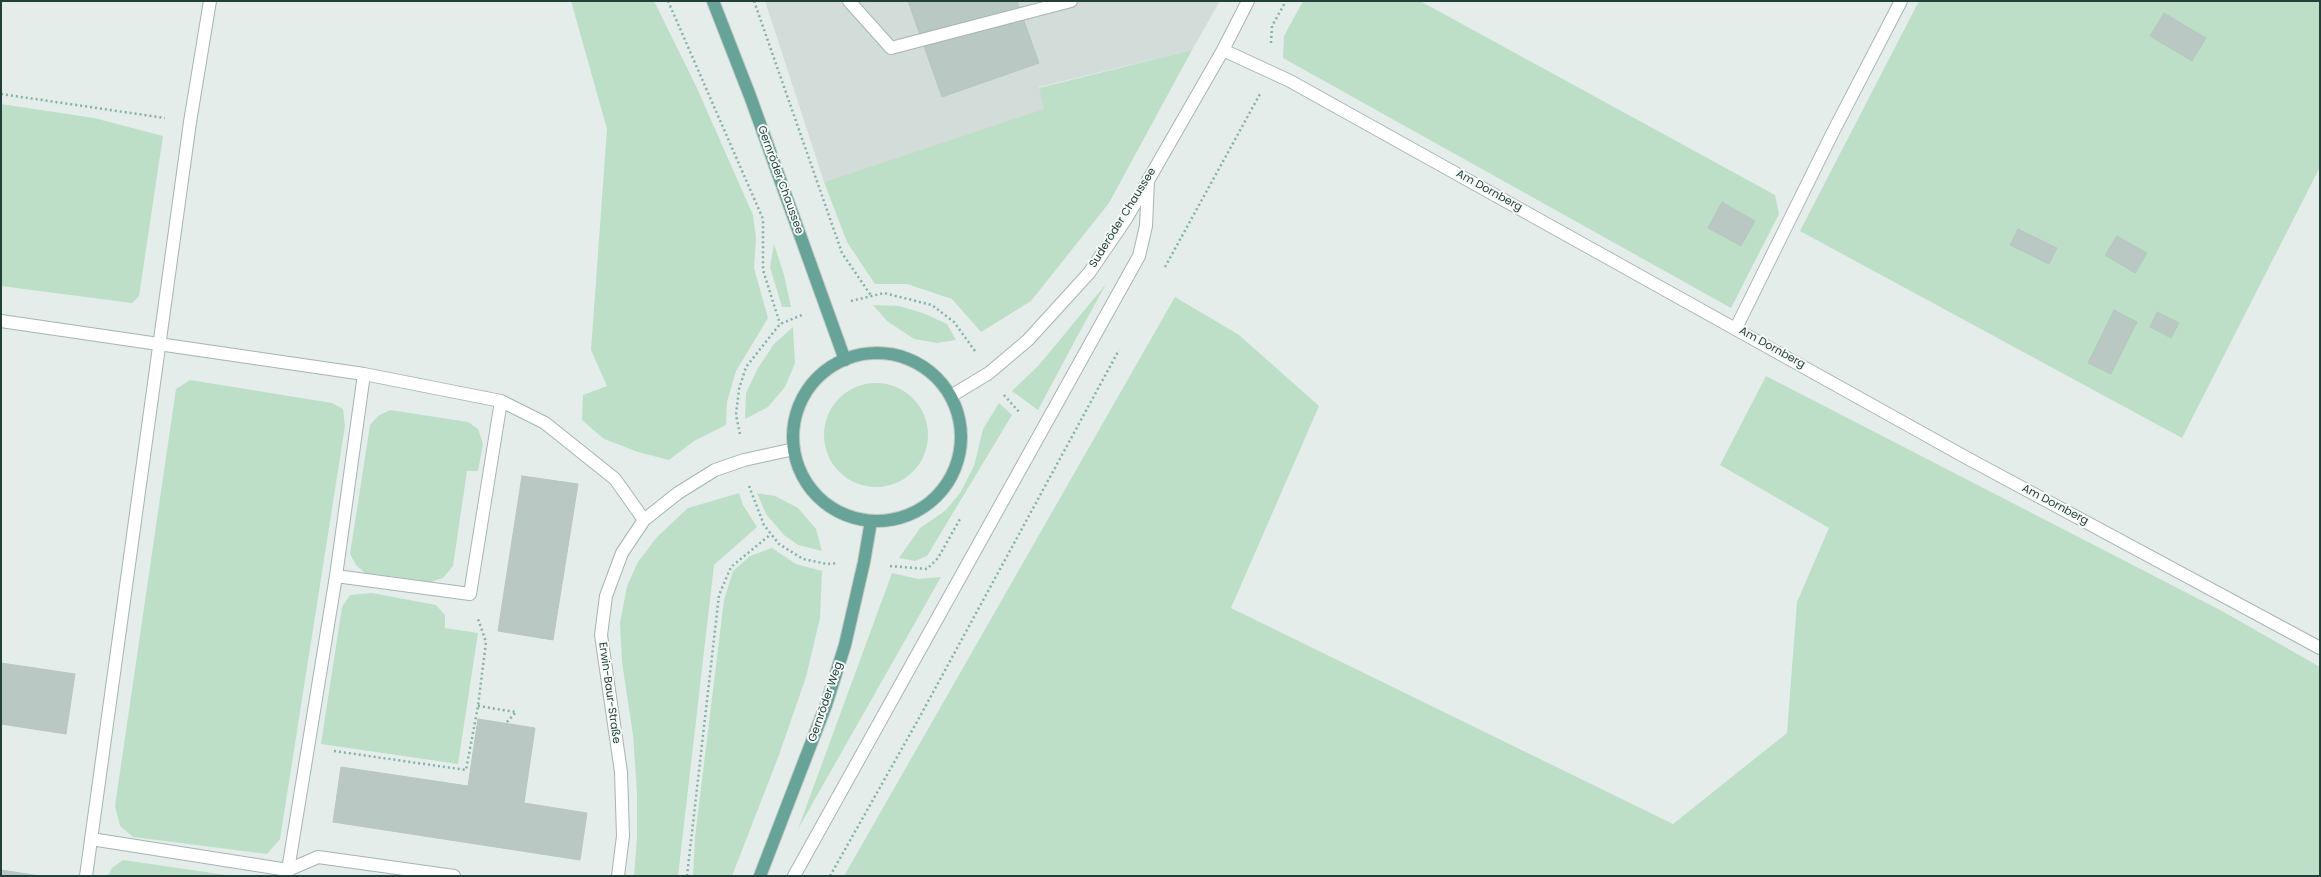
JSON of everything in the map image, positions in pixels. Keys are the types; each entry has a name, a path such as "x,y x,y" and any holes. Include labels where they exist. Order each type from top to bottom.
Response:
{"main road":[{"name":"Gernröder Chaussee","path":"713,1 750,96 844,360"},
{"path":"882,354 909,360 933,375 951,396 959,417 961,438 959,459 951,478 938,496 921,509 892,520 871,521 841,513 824,502 804,478 794,449 795,420 802,401 819,377 844,360 863,355 882,354"},
{"name":"Gernröder Weg","path":"760,876 826,705 852,620 871,521"}],"street":[{"path":"86,876 190,122 210,1"},
{"path":"849,1 891,48 1071,1"},
{"name":"Suderöder Chaussee","path":"951,396 989,373 1028,340 1089,273 1126,219 1223,50 1248,1"},
{"path":"1736,328 1832,134 1901,1"},
{"name":"Am Dornberg","path":"1223,50 1297,85 1736,328 1967,458 2320,648"},
{"path":"794,876 1139,256 1146,226 1148,180"},
{"path":"1,320 159,345 364,374 501,401 545,423 615,479 644,520"},
{"path":"287,873 306,747 336,576 364,374"},
{"path":"336,576 470,594 501,401"},
{"name":"Erwin-Baur-Straße","path":"618,876 623,836 621,772 601,635 606,596 622,552 644,520 678,493 716,470 744,460 794,449"},
{"path":"91,839 287,873 318,857 454,876"}],"path":[{"path":"668,1 763,219 763,270 780,324"},
{"path":"754,1 842,253 872,296"},
{"path":"1163,270 1263,89 1268,72 1272,26 1286,1"},
{"path":"1,94 190,122"},
{"path":"865,297 884,293 932,305 954,322 974,349"},
{"path":"739,429 736,416 739,389 746,368 780,324 793,318"},
{"path":"830,876 918,720 1121,346"},
{"path":"1005,398 1020,413 1068,444"},
{"path":"1016,420 1020,413"},
{"path":"750,490 764,525 779,544 803,559 827,564 864,562 894,567 927,569 938,558 964,514"},
{"path":"687,876 718,595 731,567 771,534"},
{"path":"306,747 466,770 478,706 486,642 470,594"},
{"path":"478,706 516,712 506,723"}],"shaded area":[{"path":"765,1 1220,1 1192,50 1039,87 1045,109 824,182"}],"green space":[{"path":"571,1 654,1 696,86 753,215 756,238 754,268 768,318 736,371 727,402 726,425 694,441 669,460 638,452 604,439 582,420 583,395 607,386 591,350 607,129"},
{"path":"1303,1 1420,1 1775,195 1779,214 1731,308 1283,58 1284,36"},
{"path":"1919,1 2320,1 2320,167 2182,438 1800,231"},
{"path":"1192,50 1109,203 1031,301 981,332 952,299 907,284 875,284 847,242 824,182 1044,109 1039,88"},
{"path":"1,104 94,118 163,136 139,296 132,303 1,286"},
{"path":"774,244 784,275 791,307 782,307 770,267"},
{"path":"1106,284 1038,410 1012,391 1039,365"},
{"path":"1175,297 1239,335 1319,406 1231,608 1673,824 1787,733 1797,602 1829,528 1720,465 1766,376 2222,611 2320,667 2320,876 844,876"},
{"path":"873,305 899,306 923,313 947,324 956,340 937,343 914,339 887,321"},
{"path":"793,327 795,363 785,387 768,407 745,419 746,393 758,368 774,344"},
{"path":"190,380 332,403 343,409 345,426 280,839 267,854 133,837 120,826 115,806 176,389"},
{"path":"876,383 896,387 913,398 924,415 928,435 924,455 913,472 896,483 876,487 856,483 839,472 828,455 824,435 828,415 839,398 856,387"},
{"path":"999,403 1012,415 927,556 915,561 899,558 920,528 945,511 960,493 974,466 983,429"},
{"path":"390,410 468,422 478,429 483,444 478,471 467,471 453,566 443,578 431,582 365,573 356,565 350,554 370,425 378,416"},
{"path":"739,493 743,505 757,527 714,565 678,876 634,876 637,837 637,793 633,735 622,662 620,623 627,586 638,562 657,537 688,508"},
{"path":"757,493 775,496 798,508 816,529 822,551 798,545 784,535 766,514"},
{"path":"772,548 796,564 822,571 820,618 806,677 779,755 732,876 693,876 695,837 724,600 733,571 750,556"},
{"path":"892,573 918,579 941,577 798,829"},
{"path":"372,593 436,605 445,615 445,628 478,633 458,764 321,744 342,607 350,595"},
{"path":"123,860 233,876 108,876 112,868"}],"building":[{"path":"908,1 1017,1 1039,63 942,97"},
{"path":"2164,13 2206,38 2192,61 2150,36"},
{"path":"1722,202 1755,221 1741,246 1708,228"},
{"path":"2018,229 2057,248 2049,264 2010,245"},
{"path":"2117,236 2147,253 2135,273 2105,255"},
{"path":"2114,310 2137,322 2111,374 2088,363"},
{"path":"2157,312 2179,323 2171,338 2150,327"},
{"path":"522,476 578,484 553,640 498,631"},
{"path":"1,663 75,674 66,734 1,724"},
{"path":"478,719 535,728 524,803 587,813 580,860 333,822 341,767 468,786"},
{"path":"1,870 40,876 1,876"}]}
